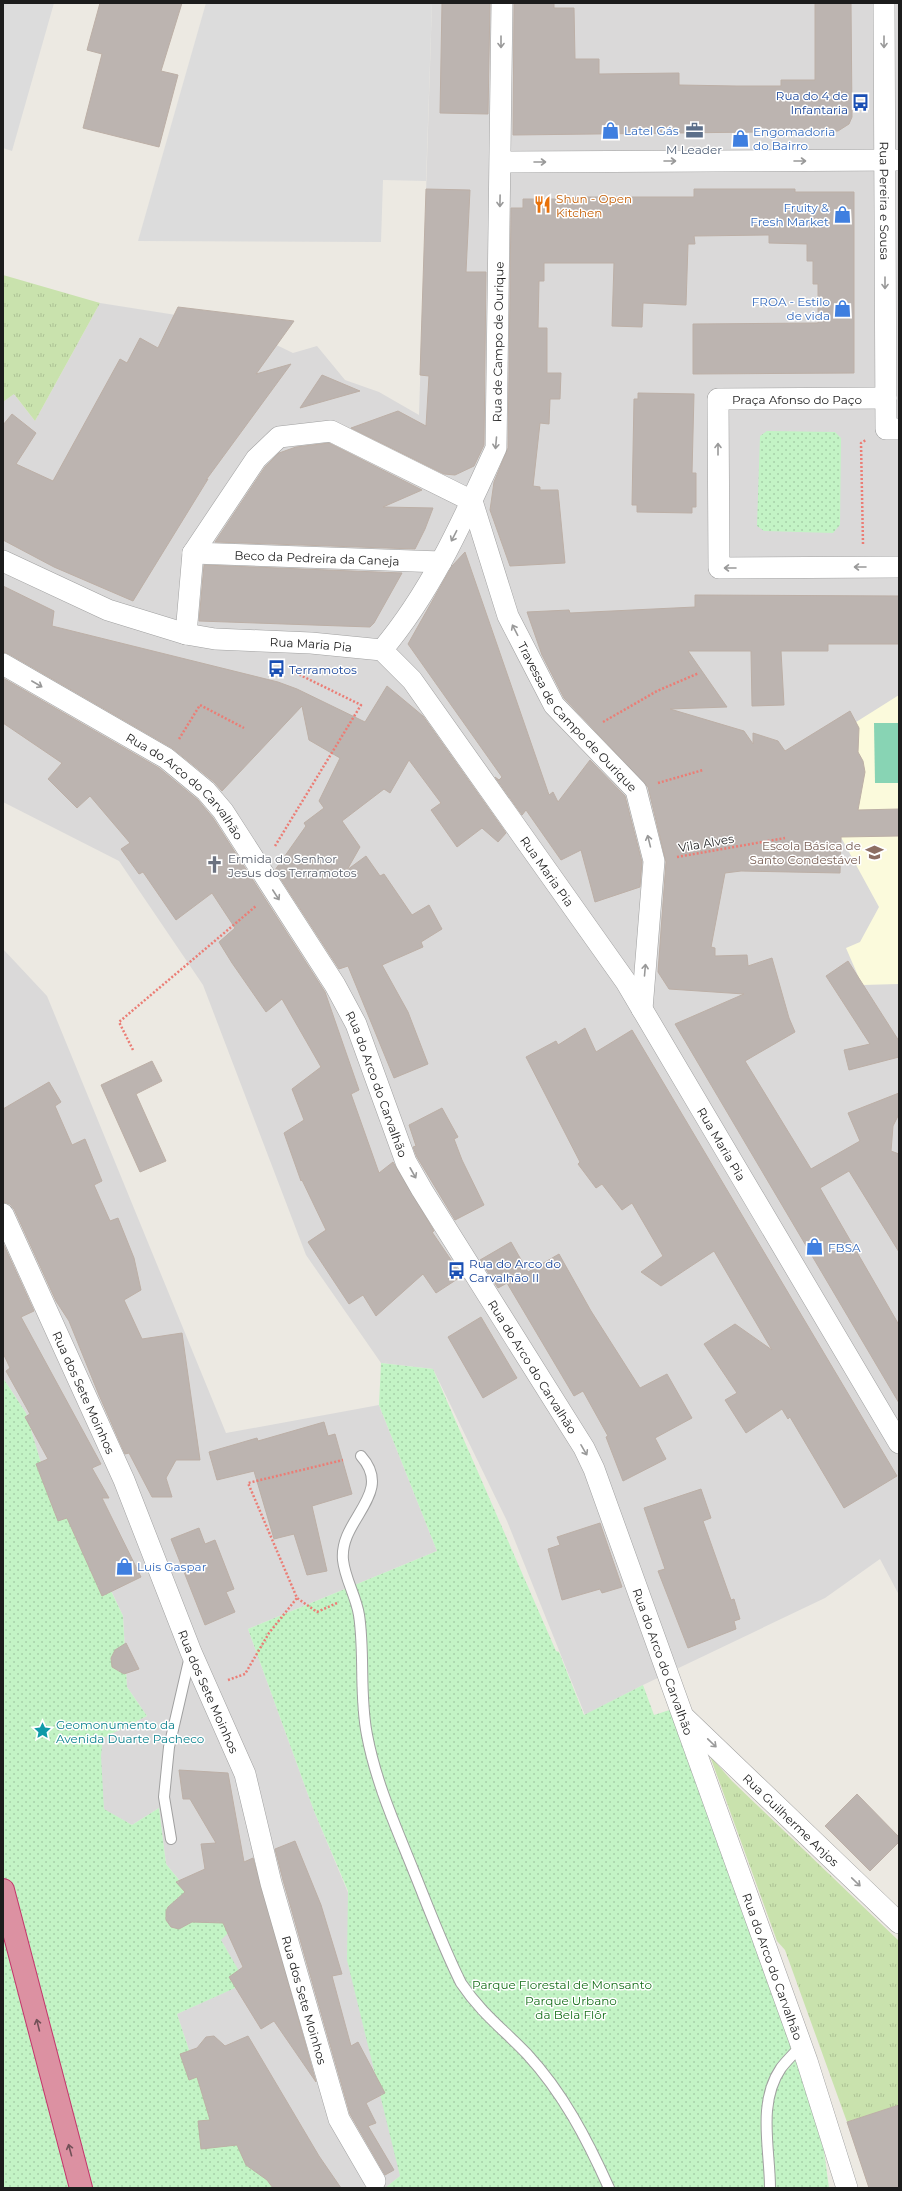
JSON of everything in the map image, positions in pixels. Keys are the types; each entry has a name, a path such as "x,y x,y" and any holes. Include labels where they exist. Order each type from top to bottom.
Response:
{"highway":[{"path":"3,1890 81,2188"}],"street":[{"name":"Rua de Campo de Ourique","path":"382,650 400,630 441,562 472,501 496,448 502,3"},
{"name":"Rua Pereira e Sousa","path":"884,3 892,160 886,398"},
{"path":"501,162 892,160"},
{"path":"886,398 892,429"},
{"name":"Praça Afonso do Paço","path":"886,398 718,399 719,568 899,567"},
{"path":"186,634 193,553 256,459 279,437 331,430 472,501"},
{"name":"Travessa de Campo de Ourique","path":"472,501 508,616 554,705 636,790 654,861 642,1009"},
{"name":"Beco da Pedreira da Caneja","path":"193,553 441,562"},
{"name":"Rua Maria Pia","path":"3,561 108,610 186,634 215,639 311,643 382,650 412,680 609,957 642,1009 899,1443"},
{"name":"Rua do Arco do Carvalhão","path":"3,664 166,758 188,774 206,791 223,811 260,871 335,985 356,1024 406,1162 594,1469 802,2045 847,2188"},
{"name":"Rua dos Sete Moinhos","path":"3,1214 124,1480 191,1652 245,1774 271,1883 339,2119 375,2181"},
{"name":"Rua Guilherme Anjos","path":"683,1716 899,1923"}],"lane":[{"path":"361,1456 370,1469 372,1486 366,1502 348,1530 343,1550 346,1571 355,1596 361,1629 362,1701 373,1764 452,1967 461,1983 481,2010 527,2054 568,2107 588,2141 609,2188"},
{"path":"172,1839 164,1797 167,1761 191,1652"},
{"path":"770,2188 767,2124 770,2096 781,2069 802,2045"}],"path":[{"path":"864,567 861,443 892,429"},
{"path":"260,871 361,705 294,672"},
{"path":"581,734 657,691 699,674"},
{"path":"176,744 200,705 244,728"},
{"path":"636,790 703,770"},
{"name":"Vila Alves","path":"654,861 785,838"},
{"path":"133,1050 119,1022 273,891"},
{"path":"355,1596 317,1612 298,1598 248,1483 361,1456"},
{"path":"216,1708 221,1682 245,1674 269,1633 298,1598"}],"shaded area":[{"path":"3,3 54,3 12,151 3,148"},
{"path":"206,3 432,3 426,181 383,180 381,242 138,241"},
{"path":"432,3 899,3 899,1595 880,1559 825,1598 643,1685 585,1715 507,1521 433,1369 381,1363 306,1255 203,985 119,861 3,802 3,402 14,394 35,421 100,303 195,318 254,334 293,353 317,346 345,380 379,392 419,415"},
{"name":"Escola Básica de Santo Condestável","path":"899,695 899,984 862,985 846,948 860,942 879,907 819,797 818,746"},
{"path":"3,949 47,996 226,1433 379,1405 437,1551 248,1629 314,1811 367,1938 428,2154 385,2188 293,2188 209,2110 177,2014 245,1983 221,1940 215,1884 179,1880 166,1864 159,1808 132,1825 90,1802 88,1745 147,1716 127,1687 123,1616 73,1509 56,1514 26,1413 3,1378"}],"green space":[{"path":"3,275 100,303 35,421 14,394 3,402"},
{"path":"767,431 835,432 841,438 840,525 833,533 764,531 757,526 760,436"},
{"path":"874,723 899,723 899,783 875,783"},
{"name":"Parque Florestal de Monsanto","path":"381,1363 433,1369 556,1651 559,1652 584,1715 643,1685 654,1715 682,1706 774,1981 824,2151 829,2188 385,2188 400,2176 347,1960 348,1891 314,1811 248,1629 437,1551 379,1405"},
{"path":"3,1378 26,1413 56,1513 72,1509 123,1616 127,1687 147,1716 103,1738 101,1756 104,1809 132,1825 159,1808 166,1864 179,1880 215,1884 233,1928 221,1940 246,1983 177,2014 209,2110 293,2188 3,2188"},
{"path":"710,1756 732,1781 899,1941 899,2105 847,2122 785,1950 777,1941"}],"building":[{"path":"100,3 182,3 161,71 178,75 159,147 83,128 102,54 87,50"},
{"path":"442,3 490,3 488,114 440,113"},
{"path":"514,3 554,3 554,8 574,8 575,59 599,59 599,74 679,73 679,85 781,86 781,80 815,80 815,3 851,3 852,117 849,124 838,131 513,135"},
{"path":"426,189 470,190 466,272 486,272 484,445 474,466 455,475 444,474 351,428 398,411 426,426 429,376 420,375"},
{"path":"694,189 795,189 795,192 854,192 854,373 693,374 693,324 818,323 818,284 813,284 813,261 807,261 807,244 769,243 769,235 694,236 695,244 688,244 686,305 643,303 642,327 612,326 614,263 544,263 544,281 539,281 538,328 547,328 547,373 561,373 560,399 550,399 549,424 540,423 533,486 540,487 540,490 558,490 565,563 510,566 490,510 494,482 508,448 511,208 523,208 523,199 566,199 566,197 694,197"},
{"path":"178,307 294,321 256,374 291,364 206,480 208,479 133,601 54,567 3,540 3,425 12,414 36,433 16,464 53,481 120,359 127,363 140,338 158,348"},
{"path":"322,375 360,391 300,408"},
{"path":"638,393 694,394 692,473 696,473 696,507 692,507 692,513 637,512 637,505 632,505 634,399 638,399"},
{"path":"329,443 422,490 383,507 433,508 415,549 215,542 265,467 279,453 296,447"},
{"path":"465,552 549,795 553,792 558,802 590,760 625,796 642,862 640,887 595,902 581,850 561,860 526,810 522,815 495,777 499,780 502,777 408,644 452,566"},
{"path":"204,565 402,573 374,623 370,627 199,621"},
{"path":"3,586 54,611 52,626 278,682 297,689 365,722 387,686 423,716 506,833 498,842 482,828 457,847 431,810 441,803 409,760 390,793 384,789 342,821 360,847 347,870 366,856 380,876 384,874 412,915 429,905 442,929 421,942 423,947 382,965 408,1012 428,1064 394,1078 348,966 339,969 275,870 306,826 304,823 324,808 319,801 340,758 309,740 302,706 222,791 214,782 172,748 9,654 3,652"},
{"path":"695,595 899,596 899,644 828,644 828,651 781,651 784,705 752,706 751,651 688,651 727,707 670,709 744,731 753,744 753,733 778,741 785,751 850,711 859,728 858,752 863,761 865,772 858,810 899,809 899,836 841,837 840,873 741,871 725,873 711,947 715,948 715,956 747,955 748,966 772,958 789,1018 795,1032 745,1061 811,1169 860,1141 848,1113 899,1093 899,1114 893,1126 891,1151 899,1154 899,1252 849,1171 820,1188 899,1325 899,1403 675,1024 744,994 669,989 658,972 666,862 648,787 564,698 542,655 527,612 569,610 570,613 695,607"},
{"path":"3,678 159,768 198,800 213,818 325,992 359,1090 351,1094 379,1173 393,1162 434,1231 432,1232 462,1276 436,1293 423,1274 376,1316 363,1295 349,1304 308,1242 326,1230 302,1180 301,1181 284,1133 304,1120 292,1089 321,1067 282,999 266,1012 232,963 219,942 235,928 212,893 176,920 143,872 139,874 121,849 130,843 90,796 77,808 48,779 62,763 3,723"},
{"path":"848,961 899,1041 899,1057 849,1070 844,1050 870,1044 826,976"},
{"path":"585,1028 596,1052 632,1030 897,1476 844,1508 790,1417 788,1419 782,1409 746,1433 725,1400 737,1393 704,1344 735,1324 772,1350 714,1251 661,1286 641,1272 663,1256 632,1203 622,1210 602,1184 596,1188 578,1164 580,1162 526,1057 556,1041 558,1045"},
{"path":"152,1061 162,1081 136,1094 166,1161 140,1172 101,1085"},
{"path":"49,1082 61,1102 55,1106 72,1145 85,1139 102,1181 94,1185 110,1221 118,1218 134,1258 141,1290 124,1300 142,1339 182,1333 200,1460 176,1460 166,1478 172,1497 152,1497 129,1453 125,1454 69,1321 56,1301 14,1209 10,1204 3,1202 3,1109"},
{"path":"442,1108 458,1137 454,1139 462,1160 484,1205 455,1220 417,1157 413,1147 416,1146 409,1125"},
{"path":"511,1242 528,1272 559,1254 591,1311 640,1388 667,1374 692,1418 655,1438 666,1459 623,1481 606,1437 608,1436 583,1391 574,1396 507,1283 498,1288 480,1260"},
{"path":"3,1243 34,1311 21,1317 101,1464 92,1468 109,1498 102,1498 141,1577 102,1596 67,1518 58,1521 36,1464 48,1459 25,1417 30,1414 6,1371 10,1368 3,1353"},
{"path":"481,1317 517,1378 483,1398 448,1337"},
{"path":"324,1422 328,1436 335,1434 352,1494 312,1506 327,1571 307,1575 294,1534 274,1539 254,1471 217,1480 209,1452 257,1438 258,1441"},
{"path":"701,1489 711,1518 703,1521 731,1600 734,1599 740,1619 734,1621 736,1629 688,1648 658,1571 665,1569 644,1508"},
{"path":"600,1523 622,1587 602,1593 600,1589 562,1600 548,1549 560,1545 557,1537"},
{"path":"199,1528 205,1544 215,1540 234,1589 226,1592 235,1612 205,1625 171,1539"},
{"path":"126,1643 139,1669 124,1674 112,1667 111,1658 115,1650"},
{"path":"179,1770 228,1773 244,1862 253,1858 316,2082 274,2021 261,2029 229,1977 243,1967 223,1923 192,1922 179,1929 171,1927 166,1920 166,1911 168,1907 185,1892 176,1882 205,1869 201,1844 216,1843 190,1799 183,1799"},
{"path":"857,1794 899,1837 899,1842 870,1871 825,1826"},
{"path":"295,1841 321,1905 342,1974 332,1976 351,2046 358,2042 385,2093 366,2103 376,2123 368,2126 394,2170 385,2175 350,2114 283,1880 275,1849"},
{"path":"214,2036 225,2046 248,2036 319,2156 341,2188 273,2188 267,2180 246,2165 237,2145 201,2149 198,2121 210,2120 197,2077 189,2080 180,2054 197,2048 206,2037"},
{"path":"899,2105 899,2188 869,2188 847,2122"}],"place":[{"name":"Rua do 4 de Infantaria","path":"861,102"},
{"name":"Latel Gás","path":"611,130"},
{"name":"M Leader","path":"694,130"},
{"name":"Engomadoria do Bairro","path":"740,138"},
{"name":"Shun - Open Kitchen","path":"543,205"},
{"name":"Fruity & Fresh Market","path":"842,214"},
{"name":"FROA - Estilo de vida","path":"843,308"},
{"name":"Terramotos","path":"276,669"},
{"name":"Escola Básica de Santo Condestável","path":"874,852"},
{"name":"Ermida do Senhor Jesus dos Terramotos","path":"215,865"},
{"name":"FBSA","path":"815,1247"},
{"name":"Rua do Arco do Carvalhão II","path":"456,1270"},
{"name":"Luis Gaspar","path":"124,1566"},
{"name":"Geomonumento da Avenida Duarte Pacheco","path":"43,1731"}],"park label":[{"name":"Parque Urbano da Bela Flôr","path":"571,2007"}]}
